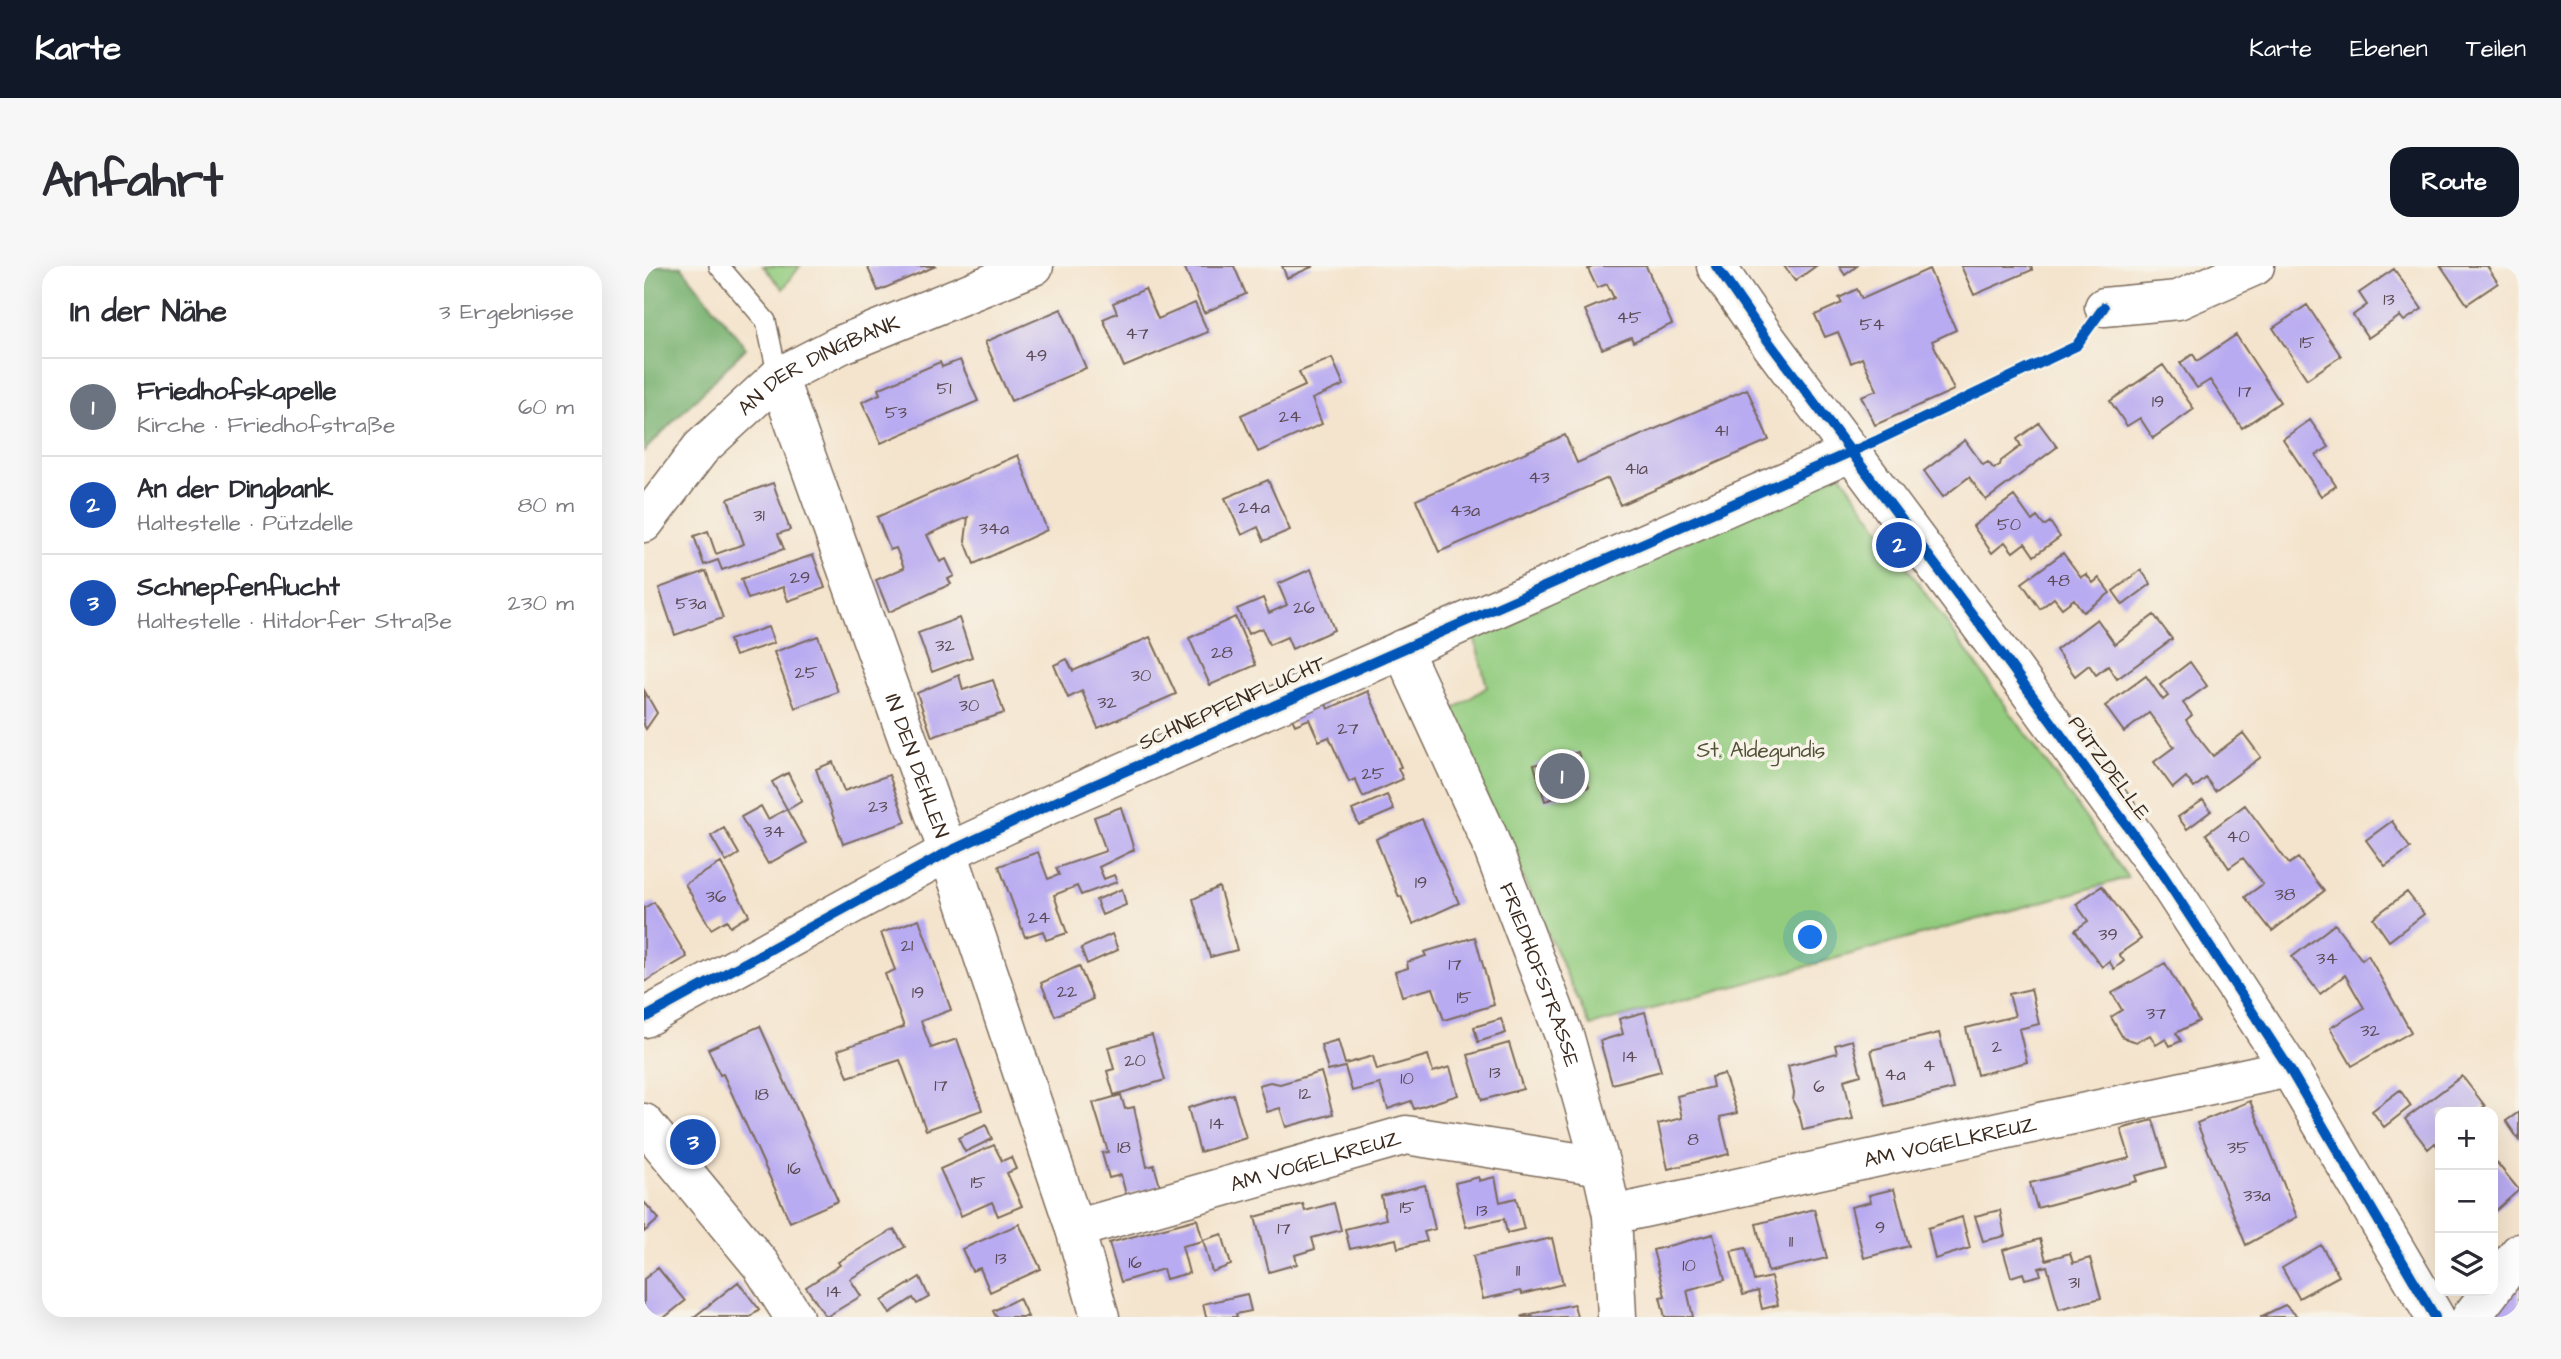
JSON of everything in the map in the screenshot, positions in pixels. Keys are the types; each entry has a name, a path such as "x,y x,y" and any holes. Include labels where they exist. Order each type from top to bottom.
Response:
{"street":[{"name":"AN DER DINGBANK","path":"644,523 701,448 778,377 840,345 1034,266"},
{"name":"PÜTZDELLE","path":"1716,266 1850,453 2010,665 2163,875 2289,1068 2435,1317"},
{"path":"2104,306 2178,300 2255,266"},
{"name":"IN DEN DEHLEN","path":"778,377 948,852 1075,1229 1100,1317"},
{"name":"SCHNEPFENFLUCHT","path":"644,1017 948,852 1062,799 1850,453"},
{"name":"FRIEDHOFSTRASSE","path":"1402,649 1488,836 1565,1038 1612,1215 1617,1317"},
{"name":"AM VOGELKREUZ","path":"1612,1215 2289,1068"},
{"path":"644,1123 761,1265 794,1317"},
{"name":"AM VOGELKREUZ","path":"1075,1229 1406,1135 1601,1166"},
{"path":"2498,1281 2519,1253"},
{"path":"2471,1317 2487,1296"}],"lane":[{"path":"719,266 766,321 778,377"}],"green space":[{"path":"644,266 681,266 746,348 644,451"},
{"path":"763,266 800,266 783,289"},
{"name":"St. Aldegundis","path":"1840,473 2128,878 1590,1026 1448,713 1487,687 1474,636"}],"building":[{"path":"867,266 936,266 878,291"},
{"path":"1184,266 1234,266 1246,294 1204,313"},
{"path":"1282,266 1314,266 1287,278"},
{"path":"1595,266 1646,266 1672,324 1633,342 1631,337 1602,349 1585,310 1614,298 1607,284 1597,288 1588,269"},
{"path":"1784,266 1816,266 1795,281"},
{"path":"1839,266 1857,266 1845,275"},
{"path":"1961,266 2031,266 2032,270 1974,295"},
{"path":"2441,266 2487,266 2498,283 2467,304"},
{"path":"1929,269 1956,330 1932,341 1954,390 1875,425 1861,396 1877,390 1862,358 1851,363 1838,332 1825,337 1815,315 1842,303 1839,298 1857,289 1862,299"},
{"path":"2394,269 2422,309 2404,321 2400,316 2368,338 2353,315 2367,305 2359,293"},
{"path":"1145,289 1158,319 1195,303 1208,332 1124,367 1103,319 1117,313 1113,303"},
{"path":"2307,305 2341,356 2307,379 2273,328"},
{"path":"1061,309 1086,368 1011,401 985,342"},
{"path":"2236,335 2280,402 2242,428 2210,380 2197,388 2180,363 2193,354 2197,361"},
{"path":"1332,358 1344,385 1312,399 1322,424 1258,452 1241,415 1305,386 1299,372"},
{"path":"960,360 978,401 881,443 862,402 880,394 878,389 940,362 942,367"},
{"path":"2163,365 2194,409 2153,438 2140,418 2127,426 2110,401"},
{"path":"1747,389 1769,440 1620,505 1608,478 1439,552 1416,500 1565,435 1577,463"},
{"path":"2310,420 2329,447 2316,455 2336,486 2321,496 2283,439"},
{"path":"2039,423 2057,447 1986,500 1969,477 1943,497 1924,471 1965,440 1983,465 1988,462 1994,469 2021,446 2017,439"},
{"path":"1018,455 1047,530 974,564 965,541 968,517 927,535 940,562 946,559 954,576 948,579 951,584 889,612 876,580 904,568 896,548 890,550 877,517"},
{"path":"1268,480 1290,530 1264,541 1258,527 1242,535 1225,498"},
{"path":"773,483 790,530 778,534 784,549 722,570 718,560 704,565 694,536 708,531 716,554 744,544 728,499"},
{"path":"2014,496 2032,521 2037,517 2044,526 2050,522 2060,537 2034,556 2025,543 2013,552 2005,542 1992,553 1973,526"},
{"path":"2063,553 2081,577 2086,574 2093,583 2099,578 2110,593 2083,612 2074,599 2062,608 2054,598 2040,609 2022,583"},
{"path":"813,555 825,588 788,601 783,587 748,599 741,579"},
{"path":"1311,569 1334,630 1292,649 1287,637 1269,645 1262,628 1248,634 1237,609 1263,598 1269,613 1287,605 1278,584"},
{"path":"2141,570 2151,584 2123,605 2113,591"},
{"path":"706,571 723,618 675,635 659,588"},
{"path":"2154,615 2172,639 2117,679 2108,666 2096,675 2089,665 2075,676 2056,650 2097,619 2115,644"},
{"path":"1235,617 1256,665 1210,685 1189,638"},
{"path":"959,618 972,657 932,672 918,633"},
{"path":"768,627 774,643 735,656 729,640"},
{"path":"818,636 838,692 795,708 774,652"},
{"path":"1150,637 1176,694 1098,728 1082,691 1068,698 1054,665 1067,659 1073,671"},
{"path":"2190,662 2207,686 2183,703 2192,715 2186,720 2194,732 2213,756 2243,733 2261,757 2215,791 2206,778 2194,788 2186,777 2173,788 2154,762 2174,747 2149,713 2124,732 2105,706 2146,676 2163,700 2168,696 2160,685"},
{"path":"959,675 963,690 993,680 1004,713 932,737 917,693"},
{"path":"644,690 657,713 646,729 644,725"},
{"path":"1368,691 1401,767 1398,768 1403,779 1363,797 1355,779 1349,782 1329,737 1319,741 1309,719 1295,725 1288,710 1322,695 1328,709"},
{"path":"1578,752 1589,787 1545,801 1534,765"},
{"path":"833,762 844,791 889,775 906,822 843,844 816,769"},
{"path":"788,773 802,801 787,810 806,843 768,864 741,817 761,806 768,819 787,809 772,782"},
{"path":"1387,795 1394,810 1359,825 1352,810"},
{"path":"2203,800 2211,811 2187,829 2178,817"},
{"path":"2245,805 2289,864 2298,858 2324,891 2272,931 2245,897 2263,884 2243,858 2229,868 2206,834"},
{"path":"1121,807 1134,850 1099,867 1104,879 1114,875 1117,882 1081,895 1077,886 1054,895 1067,933 1046,940 1043,931 1025,937 999,866 1038,852 1048,879 1059,875 1056,868 1106,851 1094,817"},
{"path":"1422,819 1459,903 1413,924 1376,839"},
{"path":"2392,821 2410,848 2385,866 2366,840"},
{"path":"724,828 739,854 726,862 711,836"},
{"path":"721,863 749,915 730,927 727,920 711,929 685,884"},
{"path":"2102,886 2141,939 2119,954 2124,961 2114,969 2109,961 2102,967 2075,930 2088,921 2076,904"},
{"path":"1219,887 1237,950 1210,957 1193,899"},
{"path":"1122,889 1126,905 1102,915 1096,900"},
{"path":"2407,892 2424,914 2389,941 2373,918"},
{"path":"654,902 687,957 644,982 644,908"},
{"path":"919,919 951,1010 921,1021 931,1048 957,1039 982,1110 926,1130 900,1060 848,1077 838,1050 904,1027 885,974 895,970 881,933"},
{"path":"2335,924 2362,960 2368,955 2411,1032 2352,1066 2330,1028 2364,1008 2345,975 2320,994 2292,957"},
{"path":"1112,934 1118,950 1087,964 1081,948"},
{"path":"1475,937 1494,1005 1444,1020 1433,988 1402,996 1395,972 1408,968 1407,962 1426,956 1424,952"},
{"path":"2165,963 2199,1021 2176,1033 2181,1041 2170,1046 2166,1039 2156,1045 2150,1035 2137,1042 2123,1038 2111,1017 2122,1010 2112,993"},
{"path":"1079,966 1093,999 1055,1016 1041,983"},
{"path":"2031,989 2039,1024 2019,1029 2027,1062 1977,1075 1966,1028 2015,1016 2009,994"},
{"path":"1645,1012 1661,1071 1612,1084 1600,1041 1623,1034 1619,1019"},
{"path":"1501,1019 1506,1033 1478,1042 1474,1027"},
{"path":"760,1026 838,1201 790,1222 723,1074 720,1075 708,1049"},
{"path":"1939,1033 1953,1089 1885,1106 1871,1050"},
{"path":"1152,1035 1165,1080 1114,1095 1107,1071 1114,1069 1108,1047"},
{"path":"1338,1040 1345,1064 1373,1056 1377,1070 1428,1055 1433,1072 1450,1067 1458,1095 1414,1109 1411,1101 1388,1109 1380,1084 1352,1091 1345,1067 1328,1071 1321,1045"},
{"path":"1852,1040 1861,1075 1844,1080 1853,1119 1803,1130 1793,1101 1794,1093 1788,1066 1837,1053 1835,1045"},
{"path":"1509,1043 1523,1089 1482,1100 1468,1055"},
{"path":"1321,1072 1333,1114 1286,1127 1280,1108 1267,1112 1259,1085 1270,1082 1280,1084"},
{"path":"1724,1074 1737,1113 1720,1117 1729,1154 1668,1169 1658,1124 1682,1118 1677,1096 1713,1087 1711,1077"},
{"path":"2462,1076 2485,1106 2435,1107 2435,1143 2428,1149 2405,1119"},
{"path":"2400,1090 2411,1106 2384,1127 2372,1111"},
{"path":"1233,1094 1246,1138 1200,1152 1188,1108"},
{"path":"1121,1095 1125,1109 1134,1107 1147,1167 1154,1165 1160,1186 1126,1195 1121,1175 1109,1178 1102,1153 1108,1152 1093,1103"},
{"path":"2250,1101 2297,1217 2246,1245 2197,1123"},
{"path":"2519,1112 2519,1140 2506,1121"},
{"path":"2153,1120 2167,1167 2135,1176 2137,1181 2037,1208 2030,1183 2130,1158 2121,1129"},
{"path":"986,1125 992,1139 965,1152 958,1138"},
{"path":"994,1145 1002,1161 1011,1157 1016,1169 1007,1173 1022,1206 998,1216 992,1202 961,1216 940,1169"},
{"path":"2498,1164 2519,1190 2498,1209"},
{"path":"1479,1177 1479,1181 1495,1177 1500,1202 1516,1198 1524,1229 1507,1233 1504,1219 1466,1227 1455,1183"},
{"path":"1425,1185 1435,1229 1424,1232 1427,1241 1398,1248 1396,1239 1350,1249 1345,1229 1386,1219 1381,1196"},
{"path":"1894,1189 1909,1246 1864,1258 1851,1207 1871,1202 1869,1195"},
{"path":"644,1202 659,1219 644,1232"},
{"path":"1334,1203 1341,1230 1312,1238 1315,1249 1295,1255 1297,1264 1269,1272 1255,1217 1303,1204 1305,1211"},
{"path":"1814,1209 1827,1258 1768,1272 1756,1224"},
{"path":"2000,1210 2005,1236 1983,1241 1975,1216"},
{"path":"1962,1217 1970,1248 1935,1259 1928,1228"},
{"path":"1197,1219 1203,1241 1182,1246 1189,1273 1166,1279 1163,1269 1121,1282 1109,1243"},
{"path":"1019,1224 1041,1269 990,1292 980,1268 972,1271 962,1249"},
{"path":"894,1229 905,1247 850,1279 861,1296 826,1317 806,1287 840,1265 838,1262"},
{"path":"1222,1234 1231,1265 1212,1272 1203,1240"},
{"path":"1713,1234 1725,1280 1687,1290 1693,1317 1665,1317 1660,1297 1665,1296 1653,1250"},
{"path":"1552,1238 1563,1284 1522,1294 1520,1291 1483,1299 1473,1256"},
{"path":"2040,1239 2046,1260 2070,1253 2073,1263 2090,1258 2101,1298 2059,1309 2047,1266 2039,1268 2041,1275 2025,1279 2023,1273 2011,1277 2003,1250"},
{"path":"2321,1245 2339,1276 2299,1298 2282,1268"},
{"path":"1746,1248 1754,1281 1771,1277 1778,1305 1762,1309 1758,1291 1743,1295 1731,1251"},
{"path":"658,1268 685,1301 665,1317 644,1317 644,1279"},
{"path":"2519,1270 2519,1317 2486,1317"},
{"path":"920,1277 929,1297 917,1304 913,1298 890,1313 882,1301"},
{"path":"738,1282 759,1309 750,1317 694,1317"},
{"path":"1247,1294 1251,1311 1236,1314 1237,1317 1206,1317 1203,1304"},
{"path":"1019,1298 1028,1317 996,1317 993,1311"},
{"path":"1574,1304 1577,1317 1522,1317 1522,1316"},
{"path":"2285,1305 2298,1317 2260,1317"}],"cycle path":[{"path":"1716,266 1763,334 2163,875 2289,1068 2435,1317"},
{"path":"644,1018 948,852 1062,799 1878,440 2076,346 2104,307"}],"place":[{"name":"An der Dingbank","path":"1899,545"},
{"name":"Friedhofskapelle","path":"1562,776"},
{"name":"Schnepfenflucht","path":"693,1142"}]}
